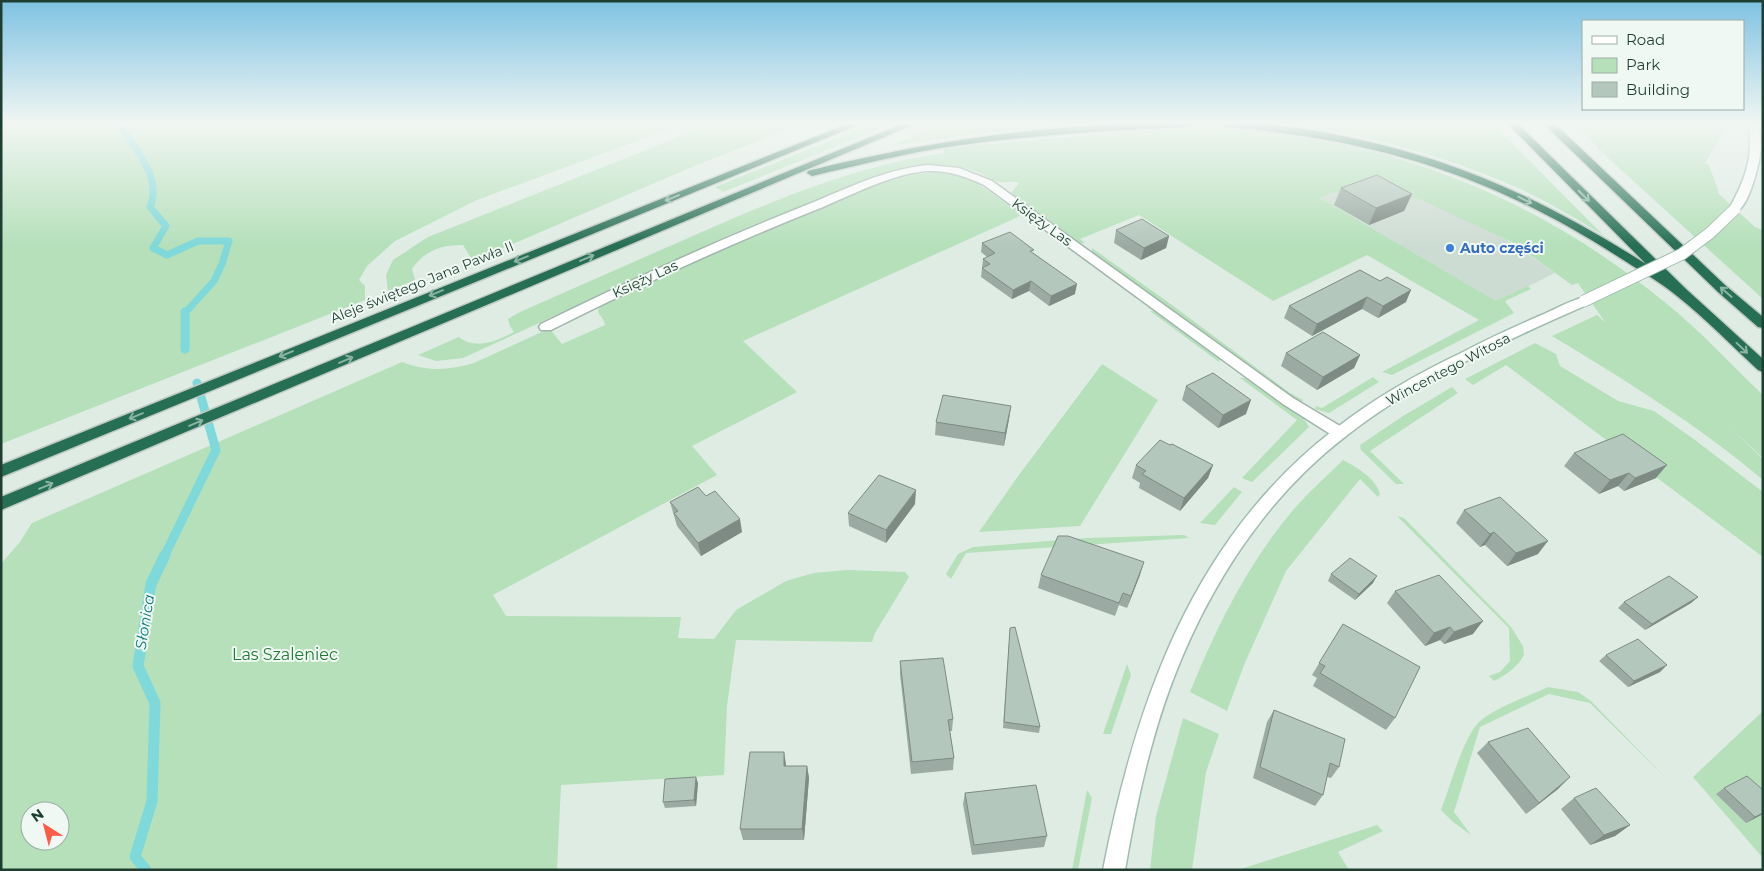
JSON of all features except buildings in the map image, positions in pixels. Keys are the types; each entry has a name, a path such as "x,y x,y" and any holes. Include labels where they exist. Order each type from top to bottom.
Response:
{"highway":[{"name":"Aleje świętego Jana Pawła II","path":"1,471 754,165"},
{"path":"1,504 812,165"},
{"path":"710,207 807,175 850,165"},
{"path":"1440,165 1498,186 1574,225 1680,292"},
{"path":"1553,165 1680,292 1763,367"},
{"path":"1592,165 1722,289 1763,324"}],"street":[{"name":"Wincentego Witosa","path":"1114,870 1123,814 1141,743 1168,666 1195,609 1230,548 1264,505 1296,471 1340,433 1425,378 1682,254 1710,233 1735,209 1751,175 1753,165"},
{"name":"Księży Las","path":"546,327 697,255 785,217 899,173 921,168 946,168 967,173 988,183 1288,401 1340,433"}],"shaded area":[{"path":"1375,190 1421,200 1500,235 1555,273 1497,302 1320,198 1331,193"}],"green space":[{"path":"1,165 573,165 477,200 395,241 367,266 359,280 365,286 365,300 1,444"},
{"path":"609,165 698,165 473,261 463,245 441,247 428,253 412,269 415,280 388,291 386,275 393,260 428,237"},
{"path":"770,165 791,165 723,192 715,187"},
{"path":"887,165 1415,165 1451,177 1508,201 1562,231 1616,265 1680,314 1704,337 1763,395 1763,458 1725,423 1763,459 1763,480 1687,422 1634,386 1552,336 1597,315 1605,322 1578,283 1572,285 1512,242 1421,200 1375,190 1331,193 1320,198 1496,301 1528,286 1531,289 1505,301 1514,313 1392,375 1382,372 1479,320 1367,255 1273,301 1139,215 1080,239 1085,243 1077,243 1013,196 1012,192 1019,183 997,181 965,168 935,165 895,172 705,247 463,358 436,361 418,355 459,337 466,341 480,344 501,338 514,332 508,319 520,312 781,199 845,176"},
{"path":"1458,165 1533,165 1603,235 1565,212 1526,192"},
{"path":"1615,165 1709,165 1718,193 1755,227 1763,230 1763,299"},
{"name":"Las Szaleniec","path":"947,172 970,178 1017,211 1020,216 743,341 797,392 692,446 717,475 493,595 506,616 681,617 678,638 714,639 736,610 786,581 814,573 847,570 905,572 909,577 875,633 872,642 736,640 727,706 724,775 561,785 557,870 1,870 1,564 20,542 32,523 402,362 429,369 474,363 546,330 551,330 562,344 605,325 598,312 603,303 738,242 850,195 913,175"},
{"path":"1092,248 1290,393 1303,400 1301,402 1295,399 1092,254"},
{"path":"1150,311 1154,311 1220,359 1219,362"},
{"path":"1535,343 1556,354 1560,366 1618,401 1654,411 1763,492 1763,557 1506,365 1473,385 1465,379"},
{"path":"1102,364 1158,400 1080,526 979,532 1016,479"},
{"path":"1373,377 1379,382 1329,413 1315,409 1316,406 1322,408"},
{"path":"1240,378 1245,378 1304,419 1309,427 1252,482 1242,478 1297,420"},
{"path":"1452,387 1458,393 1370,451 1404,484 1396,484 1361,450 1360,445 1403,416"},
{"path":"1343,460 1370,478 1380,494 1378,497 1360,479 1286,571 1244,665 1227,711 1190,692 1221,622 1259,556 1295,508"},
{"path":"1234,487 1242,492 1215,525 1200,523"},
{"path":"1397,516 1404,518 1511,627 1523,646 1524,655 1518,664 1507,673 1494,681 1489,676 1500,672 1510,661 1509,628"},
{"path":"1184,535 1189,538 966,553 951,579 946,574 958,554 973,547 1087,538"},
{"path":"1127,664 1131,675 1111,734 1103,734"},
{"path":"1548,687 1578,692 1591,701 1667,779 1590,703 1549,694 1480,727 1454,812 1471,835 1453,822 1441,810 1457,763 1473,729 1485,717 1502,707"},
{"path":"1763,711 1763,858 1693,777"},
{"path":"1183,718 1219,734 1206,772 1192,870 1150,870 1156,816"},
{"path":"1087,790 1092,798 1078,870 1072,870"},
{"path":"1377,825 1383,831 1338,852 1349,870 1238,870"}],"waterway":[{"name":"Słonica","path":"145,165 153,186 153,197 150,207 166,226 153,248 167,255 198,241 229,241 222,264 214,281 185,313"},
{"name":"Słonica","path":"185,313 185,349"},
{"name":"Słonica","path":"164,557 216,450 197,383"},
{"name":"Słonica","path":"146,870 135,857 152,801 155,703 138,666 151,584 165,555"}],"place":[{"name":"Auto części","path":"1450,248"}]}
